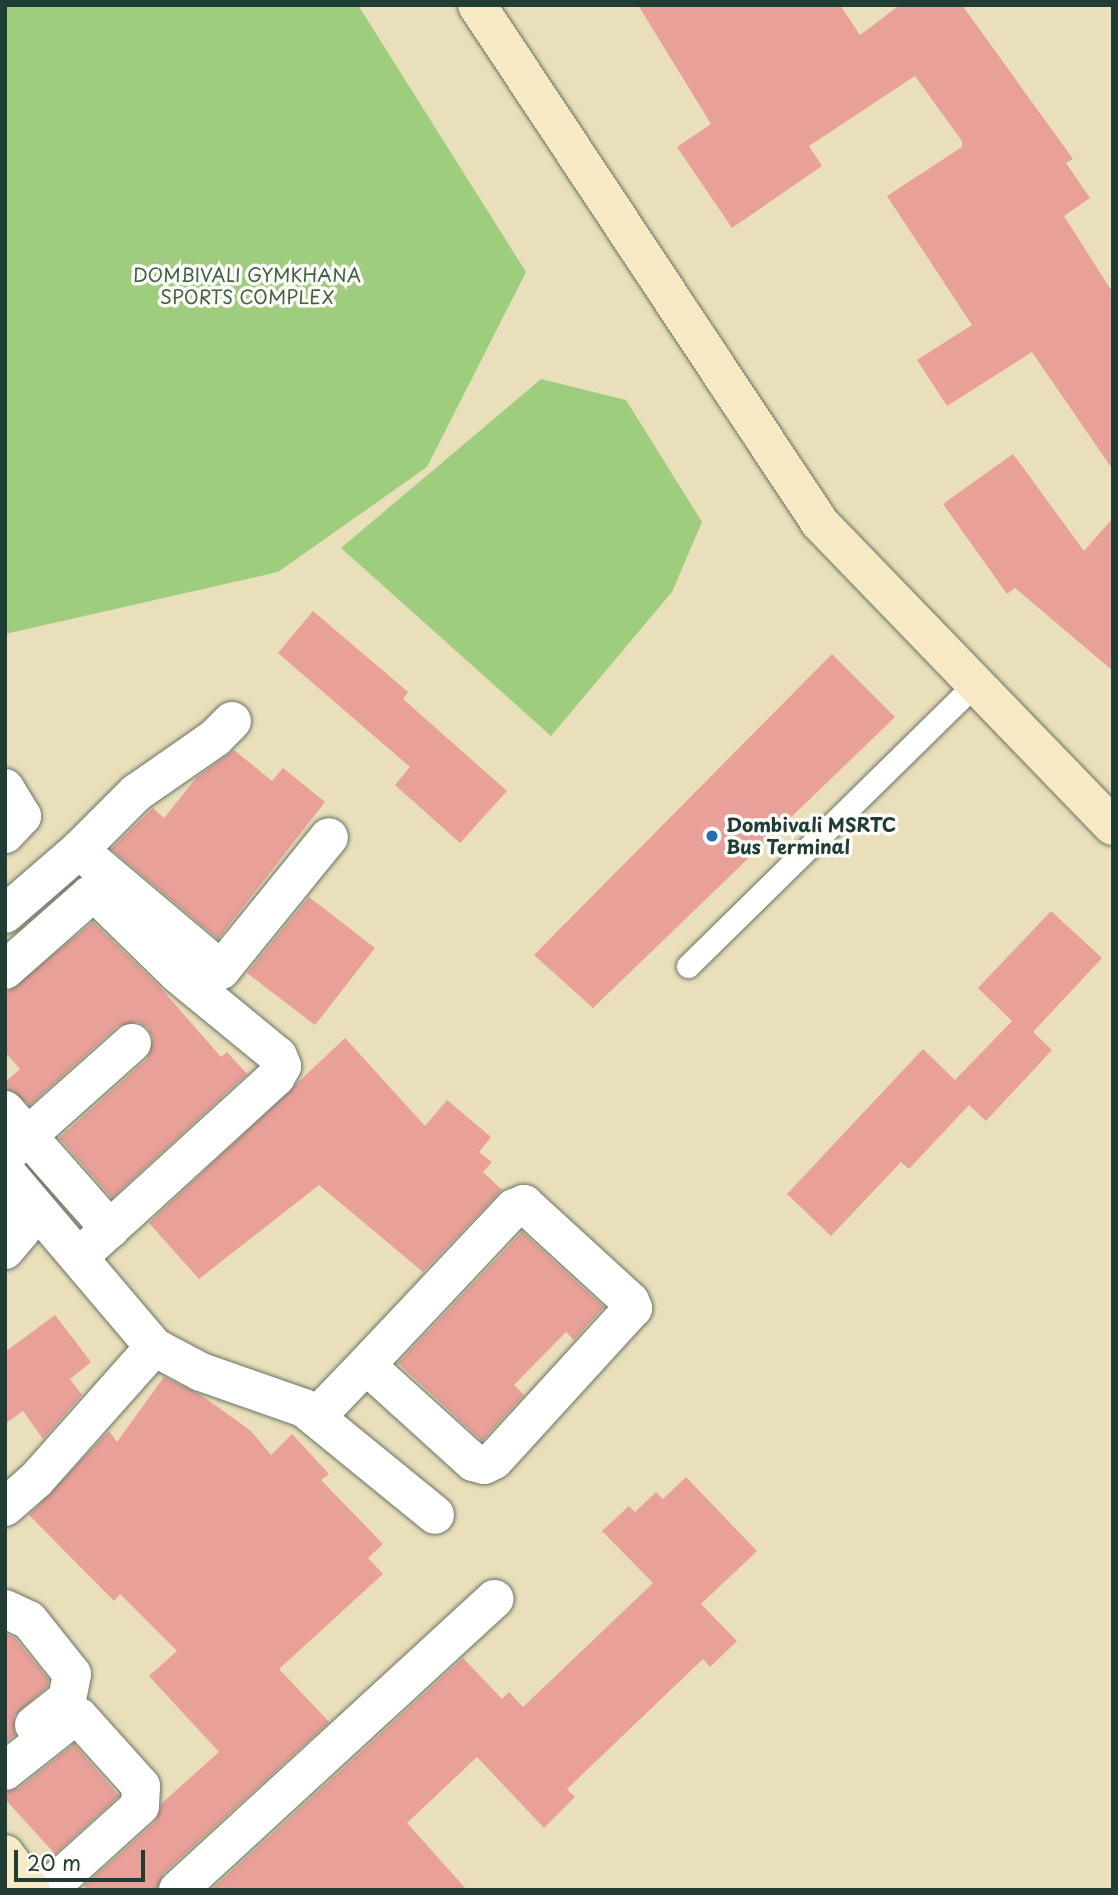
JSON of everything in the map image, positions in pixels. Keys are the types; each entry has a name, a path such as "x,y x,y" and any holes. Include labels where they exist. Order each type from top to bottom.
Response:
{"street":[{"path":"477,5 820,523 1113,826"},
{"path":"5,914 79,850 136,793 215,738 232,721"},
{"path":"5,788 22,816 5,834"},
{"path":"79,850 221,970 329,837"},
{"path":"5,970 90,895 97,895 178,974 278,1056 282,1066 276,1077 79,1257"},
{"path":"110,1229 13,1134 132,1043"},
{"path":"5,1171 154,1347 201,1372 304,1408 435,1514"},
{"path":"316,1417 366,1364 514,1208 524,1203 630,1301 633,1308 494,1460 484,1465 473,1462 366,1364"},
{"path":"5,1209 21,1231 5,1250"},
{"path":"5,1507 37,1479 154,1347"},
{"path":"178,1890 495,1600"},
{"path":"5,1609 29,1620 72,1674 72,1688 67,1699 5,1749"},
{"path":"5,1771 72,1718 79,1717 141,1786 140,1806 47,1890"},
{"path":"6,1855 31,1890"}],"lane":[{"path":"688,967 975,684"}],"green space":[{"name":"DOMBIVALI GYMKHANA SPORTS COMPLEX","path":"5,5 358,5 526,272 427,467 278,572 5,634"},
{"path":"541,379 626,400 702,522 672,592 551,736 341,548"}],"building":[{"path":"638,5 840,5 860,35 900,5 962,5 1073,159 1066,163 1090,198 1064,216 1113,293 1113,470 1032,352 947,406 917,360 972,325 887,196 962,147 962,141 915,76 809,146 822,166 732,228 677,147 711,124"},
{"path":"1013,454 1084,551 1113,518 1113,671 1015,588 1007,594 943,504"},
{"path":"313,611 408,692 403,699 507,791 460,843 395,785 410,767 278,653"},
{"name":"Dombivali MSRTC Bus Terminal","path":"832,654 895,717 593,1008 534,955"},
{"path":"234,750 272,781 283,768 325,802 218,939 111,849 153,808 164,818 197,777"},
{"path":"309,897 375,948 315,1025 247,973"},
{"path":"1051,911 1102,958 1033,1032 1052,1050 986,1121 969,1105 909,1169 901,1162 831,1236 787,1194 923,1049 955,1080 1012,1021 978,988"},
{"path":"93,922 158,985 221,1057 227,1052 247,1074 112,1198 59,1138 147,1059 153,1039 148,1028 138,1022 118,1026 30,1105 5,1089 5,1082 20,1069 5,1052 5,994"},
{"path":"345,1038 425,1126 447,1100 491,1137 479,1152 492,1162 483,1172 502,1190 423,1272 319,1185 199,1279 149,1223"},
{"path":"522,1232 604,1307 574,1340 566,1332 514,1385 524,1395 482,1441 398,1363"},
{"path":"55,1315 91,1362 70,1379 82,1395 43,1439 23,1411 5,1424 5,1352"},
{"path":"164,1377 201,1395 251,1431 271,1455 292,1434 329,1474 321,1480 383,1544 368,1558 383,1574 279,1669 329,1722 163,1874 157,1890 88,1890 84,1886 155,1822 162,1803 219,1752 149,1676 177,1651 120,1594 114,1601 29,1515 109,1431 117,1442"},
{"path":"686,1477 757,1551 701,1604 737,1641 710,1667 703,1659 567,1789 575,1797 544,1828 477,1757 407,1823 467,1890 211,1890 463,1658 502,1699 509,1692 523,1707 653,1583 602,1531 629,1506 635,1512 656,1492 663,1499"},
{"path":"5,1633 15,1638 49,1680 47,1687 14,1716 15,1735 5,1743"},
{"path":"74,1744 119,1796 55,1854 5,1799 5,1792 19,1788"}],"place":[{"name":"Dombivali MSRTC Bus Terminal","path":"712,836"}]}
